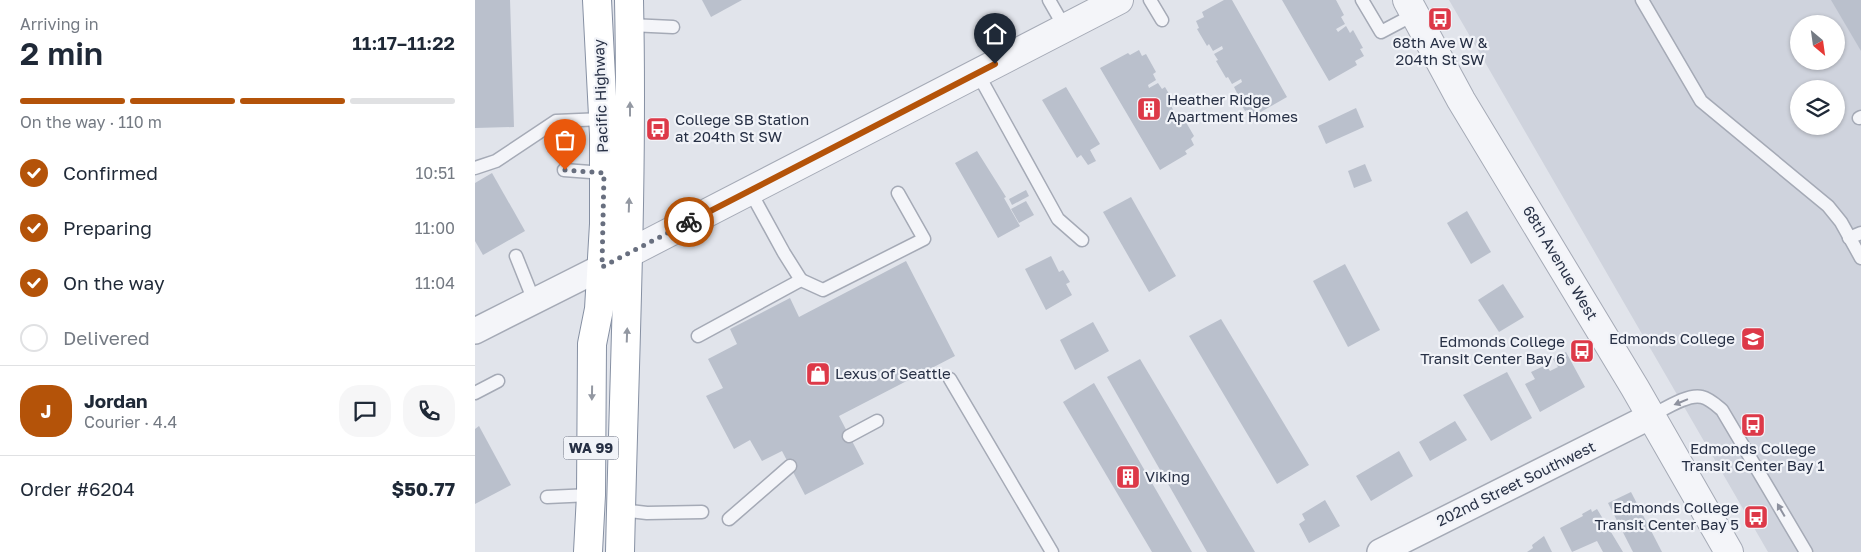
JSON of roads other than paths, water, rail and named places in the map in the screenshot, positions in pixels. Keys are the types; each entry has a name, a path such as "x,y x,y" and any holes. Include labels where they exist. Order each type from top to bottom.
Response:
{"highway":[{"name":"Pacific Highway","path":"588,552 591,495 593,344 599,309 602,267 604,173 597,0"},
{"name":"Pacific Highway","path":"620,552 629,252 630,13"}],"street":[{"path":"475,330 602,267 1119,0"},
{"name":"68th Avenue West","path":"1411,7 1461,100 1651,416 1729,552"},
{"name":"202nd Street Southwest","path":"1380,552 1651,416"}],"lane":[{"path":"1049,0 1065,28"},
{"path":"1150,0 1162,20"},
{"path":"1362,0 1381,32 1411,7"},
{"path":"1642,0 1701,101 1828,206 1855,235 1861,258"},
{"path":"630,13 673,27"},
{"path":"978,74 1058,219 1081,240"},
{"path":"475,168 496,161 556,121 603,119"},
{"path":"565,170 604,173"},
{"path":"750,191 801,280 823,290 924,240 898,193"},
{"path":"516,256 534,301"},
{"path":"698,336 801,280"},
{"path":"950,379 1052,552"},
{"path":"475,393 498,381"},
{"path":"1651,416 1676,403 1700,396 1711,401 1722,410 1806,552"},
{"path":"849,436 877,421"},
{"path":"729,519 790,466"},
{"path":"547,497 591,495"},
{"path":"621,510 647,513 702,512"}],"place":[{"name":"68th Ave W & 204th St SW","path":"1440,19"},
{"name":"Heather Ridge Apartment Homes","path":"1149,109"},
{"name":"College SB Station at 204th St SW","path":"658,129"},
{"name":"Edmonds College","path":"1753,339"},
{"name":"Edmonds College Transit Center Bay 6","path":"1582,351"},
{"name":"Lexus of Seattle","path":"818,374"},
{"name":"Edmonds College Transit Center Bay 1","path":"1753,425"},
{"name":"Viking","path":"1128,477"},
{"name":"Edmonds College Transit Center Bay 5","path":"1756,517"}]}
